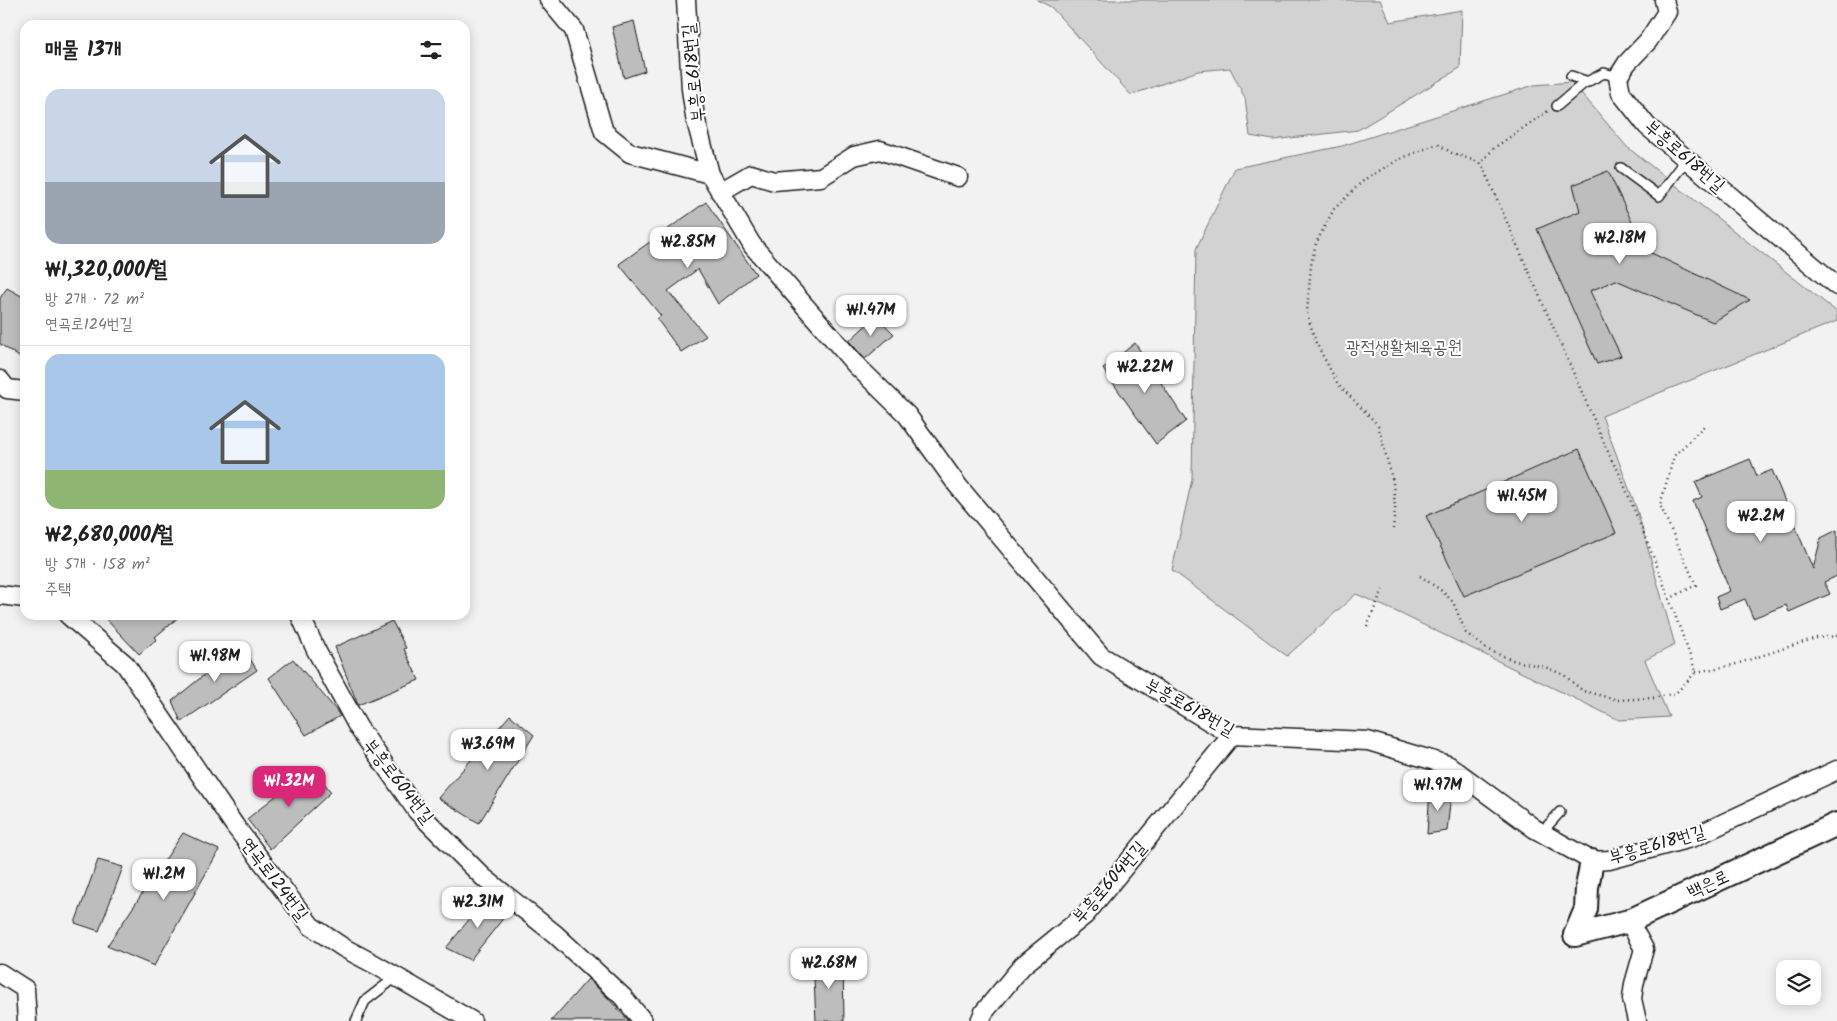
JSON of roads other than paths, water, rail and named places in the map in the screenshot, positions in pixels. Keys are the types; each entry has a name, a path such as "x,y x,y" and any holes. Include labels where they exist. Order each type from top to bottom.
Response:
{"street":[{"path":"549,0 574,30 604,132 630,153 710,174"},
{"name":"부흥로618번길","path":"686,0 691,89 695,117 710,174 752,245 856,365 907,415 958,486 1102,656 1232,735 1368,741 1434,754 1534,829 1592,861 1609,860 1694,837 1837,770"},
{"path":"1618,77 1627,63 1648,41 1667,12 1664,0"},
{"name":"부흥로618번길","path":"1618,77 1621,93 1647,126 1837,286"},
{"path":"720,192 751,174 774,181 820,177 854,156 880,150 958,177"},
{"path":"0,380 8,389 20,390"},
{"path":"0,595 20,597"},
{"name":"연곡로124번길","path":"74,620 125,664 235,826 310,926 344,948 472,1021"},
{"name":"부흥로604번길","path":"302,620 316,650 358,728 417,810 483,877 569,946 623,997 643,1021"},
{"name":"부흥로604번길","path":"980,1021 984,1012 1023,965 1085,915 1232,735"},
{"path":"1787,847 1837,814"},
{"name":"백은로","path":"1592,861 1587,887 1586,909 1575,935 1629,921 1837,824"},
{"path":"1629,921 1644,949 1634,984 1632,999 1637,1021"},
{"path":"0,974 26,989 27,1021"}],"lane":[{"path":"1557,106 1588,82 1604,73 1618,77"},
{"path":"1571,76 1588,82"},
{"path":"1621,168 1659,196 1687,159"},
{"path":"1542,832 1560,812"},
{"path":"356,1021 365,1000 396,977"}],"park label":[{"name":"광적생활체육공원","path":"1404,347"}]}
